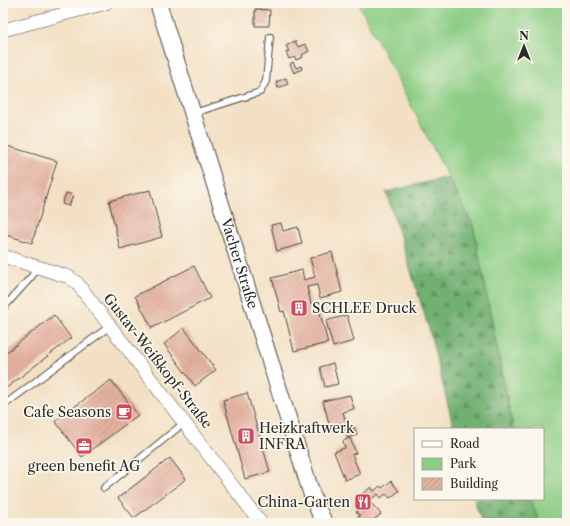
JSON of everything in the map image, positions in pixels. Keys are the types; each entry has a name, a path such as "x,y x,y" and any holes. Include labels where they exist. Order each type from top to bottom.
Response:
{"street":[{"path":"3,30 66,8 106,3"},
{"name":"Vacher Straße","path":"158,3 312,494 324,523"},
{"name":"Gustav-Weißkopf-Straße","path":"3,256 69,277 77,283 261,523"}],"lane":[{"path":"192,114 260,92 266,81 270,37"},
{"path":"3,306 6,305 32,276 37,267"},
{"path":"3,404 4,405 110,326"},
{"path":"93,339 98,344"},
{"path":"104,488 185,422"}],"green space":[{"path":"358,3 567,3 567,523 539,523 531,500 544,500 544,428 513,428 473,225"},
{"path":"448,177 473,225 513,428 454,428 429,329 386,192"},
{"path":"474,500 531,500 539,523 482,523"}],"building":[{"path":"255,9 270,10 269,26 255,26"},
{"path":"295,41 298,47 305,44 309,51 302,55 303,57 296,60 294,57 289,59 286,52 289,51 286,46"},
{"path":"293,62 296,68 301,66 302,69 294,73 290,64"},
{"path":"286,78 288,84 278,88 276,82"},
{"path":"7,146 57,161 32,243 3,234 3,160"},
{"path":"150,190 162,237 120,249 109,201"},
{"path":"66,193 73,195 69,206 62,204"},
{"path":"281,223 283,231 298,227 302,244 277,251 271,225"},
{"name":"SCHLEE Druck","path":"332,252 342,292 320,298 317,285 307,287 311,304 317,302 328,343 294,351 284,311 281,312 272,278 302,270 304,280 315,277 310,258"},
{"path":"194,266 210,298 152,328 135,296"},
{"path":"54,315 71,338 5,389 3,387 3,355"},
{"path":"347,315 354,341 333,347 326,321"},
{"path":"184,328 216,370 195,386 164,344"},
{"path":"333,363 338,384 325,387 320,367"},
{"path":"111,380 138,415 82,457 55,421"},
{"name":"Heizkraftwerk INFRA","path":"247,393 270,472 245,479 223,400"},
{"path":"350,395 354,409 343,412 347,427 331,431 323,401"},
{"path":"354,427 357,435 347,438 344,429"},
{"path":"350,438 356,453 352,454 360,474 345,480 334,452 345,448 343,441"},
{"path":"170,458 186,479 134,518 118,498"},
{"path":"391,481 399,491 390,498 386,494 381,498 378,494 369,501 381,514 370,523 351,523 360,516 356,512 362,506 356,499 371,487 374,491 380,486 382,488"}],"place":[{"name":"SCHLEE Druck","path":"299,308"},
{"name":"Cafe Seasons","path":"124,412"},
{"name":"Heizkraftwerk INFRA","path":"246,436"},
{"name":"green benefit AG","path":"84,446"},
{"name":"China-Garten","path":"363,502"}]}
